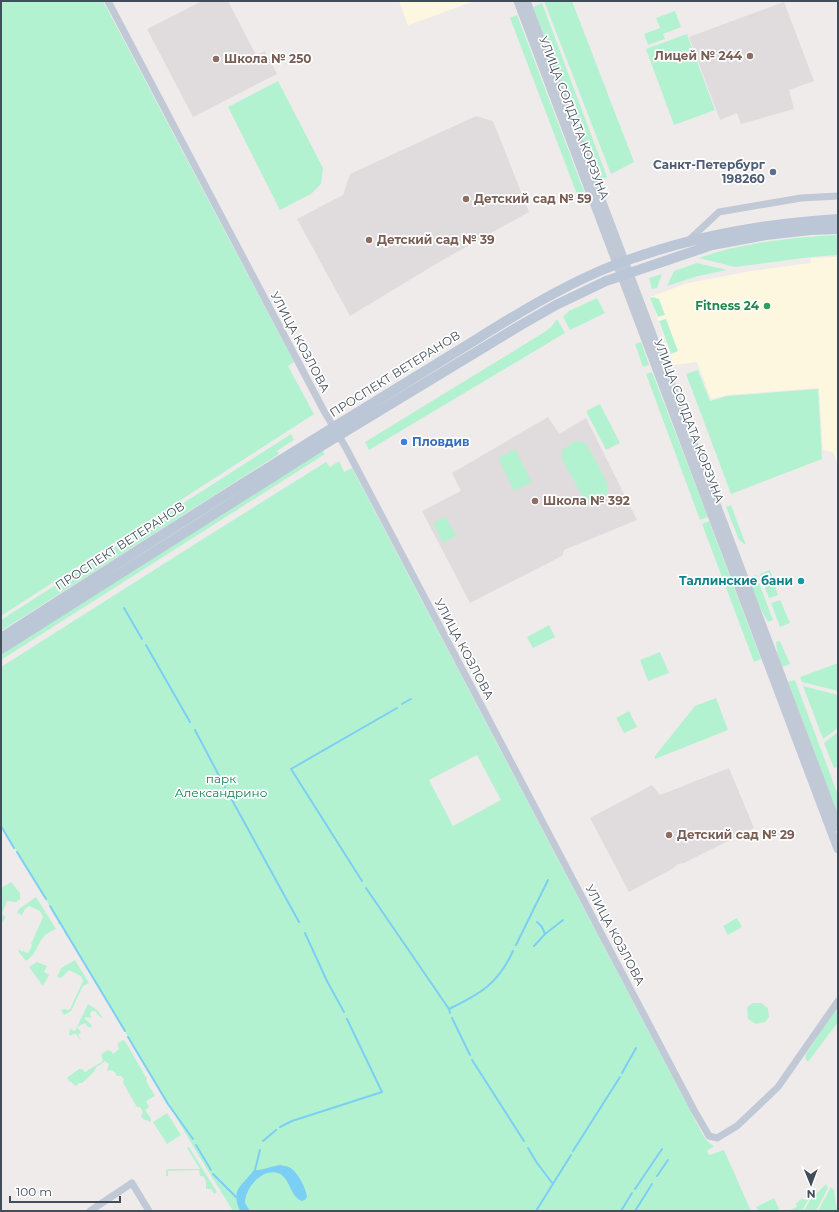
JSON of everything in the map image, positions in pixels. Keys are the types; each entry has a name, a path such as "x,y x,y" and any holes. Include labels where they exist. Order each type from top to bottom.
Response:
{"main road":[{"name":"ПРОСПЕКТ ВЕТЕРАНОВ","path":"1,649 336,431 541,300 567,286 620,263 689,240 765,226 838,219"},
{"name":"ПРОСПЕКТ ВЕТЕРАНОВ","path":"1,638 336,431 556,305 606,281 712,245 766,235 810,230 838,229"}],"street":[{"name":"УЛИЦА КОЗЛОВА","path":"108,1 706,1133 709,1136 717,1138 737,1126 778,1087 838,1001"},
{"name":"УЛИЦА СОЛДАТА КОРЗУНА","path":"518,1 838,827"},
{"name":"УЛИЦА СОЛДАТА КОРЗУНА","path":"526,1 620,263"},
{"path":"689,240 718,212 801,198 838,196"},
{"name":"УЛИЦА СОЛДАТА КОРЗУНА","path":"625,274 838,849"},
{"path":"90,1211 132,1183 149,1211"}],"shaded area":[{"name":"Школа № 250","path":"202,1 228,1 256,55 265,51 277,74 193,117 147,29"},
{"path":"399,1 475,1 408,25"},
{"name":"Лицей № 244","path":"784,2 814,81 789,90 794,109 741,124 737,113 720,120 689,37"},
{"path":"476,116 493,121 529,212 441,261 350,316 297,219 343,195 350,174"},
{"path":"838,257 838,464 833,452 823,450 819,388 727,395 711,399 697,362 674,365 650,297 688,283 751,271 811,263 811,258"},
{"name":"Школа № 392","path":"548,417 559,434 586,418 637,520 564,550 562,556 470,603 422,511 461,491 452,473"},
{"name":"Детский сад № 29","path":"729,768 754,828 684,863 678,864 672,869 629,892 590,818 652,785 660,795"}],"green space":[{"path":"1,1 103,1 294,362 288,366 314,414 1,616"},
{"path":"544,1 572,1 634,162 611,174"},
{"path":"542,3 607,177 599,181 533,7"},
{"path":"675,11 681,27 663,34 665,39 648,45 644,34 660,28 656,18"},
{"path":"517,15 585,194 578,197 510,18"},
{"path":"687,34 715,110 674,125 646,49"},
{"path":"278,81 323,168 321,184 311,194 280,210 228,107"},
{"path":"838,235 838,255 735,267 699,258 732,248 768,242 804,237"},
{"path":"697,263 727,270 698,276 667,286 674,271"},
{"path":"662,274 657,288 652,289 649,278"},
{"path":"653,297 659,299 665,315 658,317 650,298"},
{"path":"597,298 605,313 570,330 563,317 569,311"},
{"path":"557,319 565,333 369,450 365,442 543,333 551,327"},
{"path":"666,319 678,351 671,354 659,321"},
{"path":"641,342 649,365 643,367 635,344"},
{"path":"698,370 710,401 727,396 818,389 822,459 731,494 686,374"},
{"path":"652,372 708,517 700,520 646,374"},
{"path":"600,404 620,443 606,450 586,411"},
{"path":"291,434 294,440 277,451 279,454 1,631 1,620"},
{"path":"575,441 584,442 587,445 607,483 608,492 593,501 589,501 583,497 562,459 561,454 564,448"},
{"path":"515,449 532,482 514,491 498,458"},
{"path":"322,450 325,454 1,660 1,654"},
{"name":"парк Александрино","path":"339,461 344,472 352,468 703,1135 708,1142 714,1146 707,1151 709,1155 724,1150 751,1211 233,1211 77,951 64,932 65,931 62,925 58,924 58,920 5,832 1,824 1,667 326,462 330,467","holes":["477,755 501,800 453,826 429,780"]},
{"path":"731,505 746,545 739,540 726,507"},
{"path":"446,517 456,536 443,543 433,523"},
{"path":"709,521 761,659 754,662 702,524"},
{"path":"770,570 778,595 769,598 760,574"},
{"path":"756,575 773,620 768,622 758,604 748,578"},
{"path":"780,600 790,623 780,627 771,603"},
{"path":"549,625 555,637 533,648 527,637"},
{"path":"780,641 790,664 782,667 778,657 776,642"},
{"path":"660,652 669,673 648,681 640,660"},
{"path":"838,663 838,691 802,682 800,677"},
{"path":"795,680 838,795 838,816 788,682"},
{"path":"803,686 838,695 838,728 823,739"},
{"path":"716,698 728,730 655,759 655,756 695,706"},
{"path":"629,711 637,727 624,733 616,718"},
{"path":"838,732 838,767 834,768 824,743"},
{"path":"11,882 20,893 20,899 16,902 7,901 2,914 6,917 2,923 1,888"},
{"path":"36,897 56,929 49,932 41,940 31,957 26,961 18,951 29,952 43,917 40,911 29,906 25,909 22,915 17,913 19,909"},
{"path":"737,918 742,927 728,935 723,926"},
{"path":"75,960 89,983 83,986 71,1011 64,1015 61,1010 70,1009 83,981 81,976 69,970 61,978 57,977 61,968"},
{"path":"37,962 47,966 44,972 49,975 43,986 29,967"},
{"path":"753,1003 761,1003 768,1008 769,1017 765,1022 756,1024 748,1019 747,1007"},
{"path":"88,1004 97,1010 102,1017 101,1018 95,1011 92,1011 90,1013 91,1018 85,1017 85,1019 91,1024 92,1027 88,1027 85,1023 77,1027 81,1032 78,1035 82,1042 75,1033 70,1036 69,1033 70,1029 75,1031"},
{"path":"836,1009 838,1009 838,1022 808,1062 805,1058 806,1054"},
{"path":"123,1040 147,1079 146,1081 155,1096 146,1101 149,1107 145,1110 151,1119 151,1122 143,1119 141,1116 143,1112 140,1107 137,1107 123,1083 124,1079 121,1076 116,1076 116,1073 112,1070 107,1071 109,1064 105,1061 97,1066 93,1073 82,1083 79,1083 76,1086 67,1079 79,1069 82,1069 85,1072 103,1061 101,1055 107,1050 111,1051 113,1054 119,1049 118,1043"},
{"path":"167,1113 181,1135 167,1144 153,1122"},
{"path":"189,1147 217,1192 214,1194 211,1189 206,1189 206,1181 203,1176 200,1176 199,1170 168,1171 168,1176 166,1176 166,1171 168,1169 200,1169 187,1148"},
{"path":"826,1184 828,1188 816,1211 804,1211 810,1200"},
{"path":"831,1187 834,1190 837,1211 818,1211"},
{"path":"774,1198 780,1211 758,1211 756,1207"},
{"path":"801,1199 808,1200 802,1211 787,1211 797,1207 796,1204"}],"water":[{"path":"280,1165 291,1168 295,1172 302,1182 305,1190 307,1197 305,1200 302,1201 298,1199 282,1175 272,1172 266,1173 256,1180 248,1191 245,1203 250,1211 240,1211 236,1198 237,1193 239,1188 254,1170"}],"waterway":[{"path":"124,608 142,639"},
{"path":"146,645 190,722"},
{"path":"402,704 411,699"},
{"path":"362,881 291,769 397,708"},
{"path":"195,730 225,787"},
{"path":"232,800 299,922"},
{"path":"1,826 14,848"},
{"path":"17,852 46,899"},
{"path":"516,945 548,880"},
{"path":"366,888 449,1009 450,1013"},
{"path":"50,906 125,1031"},
{"path":"537,922 542,927 545,934 563,920"},
{"path":"305,933 327,981 344,1012"},
{"path":"534,946 545,934"},
{"path":"449,1009 487,987 501,972 513,951"},
{"path":"452,1018 470,1055"},
{"path":"280,1127 292,1121 382,1092 347,1019"},
{"path":"128,1037 168,1104 193,1139"},
{"path":"622,1073 636,1048"},
{"path":"472,1060 524,1141"},
{"path":"573,1151 620,1077"},
{"path":"263,1141 276,1130"},
{"path":"196,1145 211,1170"},
{"path":"528,1148 553,1184"},
{"path":"635,1189 662,1149"},
{"path":"255,1170 260,1150"},
{"path":"536,1211 571,1155"},
{"path":"657,1176 668,1160"},
{"path":"213,1174 236,1197"},
{"path":"635,1211 652,1184"},
{"path":"621,1211 632,1193"}],"place":[{"name":"Лицей № 244","path":"750,56"},
{"name":"Школа № 250","path":"216,59"},
{"name":"Санкт-Петербург 198260","path":"773,172"},
{"name":"Детский сад № 59","path":"466,199"},
{"name":"Детский сад № 39","path":"369,240"},
{"name":"Fitness 24","path":"767,306"},
{"name":"Пловдив","path":"404,442"},
{"name":"Школа № 392","path":"535,501"},
{"name":"Таллинские бани","path":"801,581"},
{"name":"Детский сад № 29","path":"669,835"}]}
